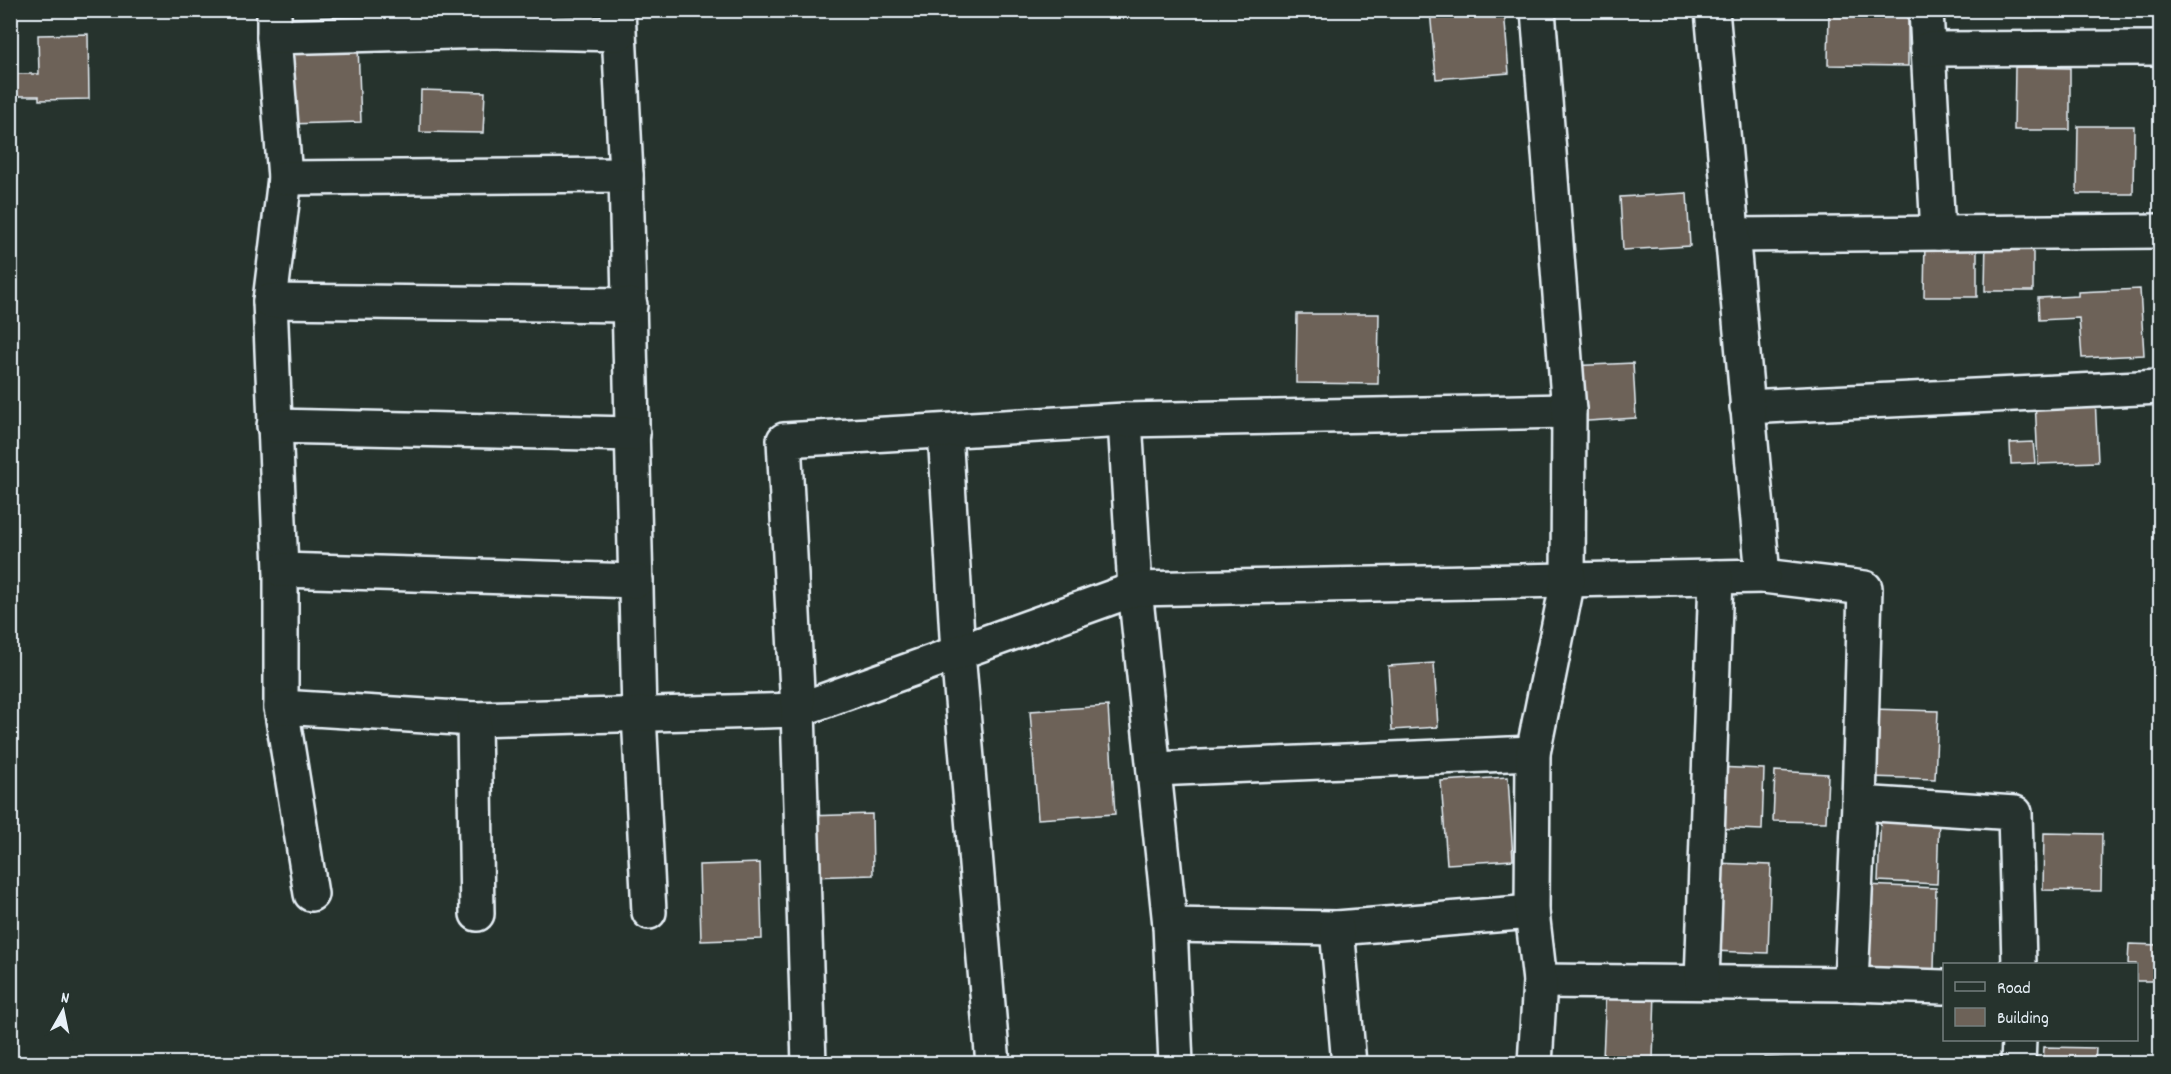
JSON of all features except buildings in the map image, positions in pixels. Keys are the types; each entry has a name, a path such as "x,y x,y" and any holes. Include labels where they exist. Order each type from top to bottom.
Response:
{"street":[{"path":"1535,1064 1540,981 1532,912 1533,753 1568,580 1569,411 1538,10"},
{"path":"1712,10 1763,576"},
{"path":"1926,10 1938,233"},
{"path":"311,894 281,707 281,570 270,300 285,178 274,24 618,22 630,304 639,714 649,912"},
{"path":"1928,49 2160,48"},
{"path":"285,178 626,175"},
{"path":"1732,235 2160,231"},
{"path":"270,300 630,304"},
{"path":"1748,407 2160,387"},
{"path":"809,1064 798,710 784,440 1125,420 1569,411"},
{"path":"1125,420 1135,589 1170,925 1176,1064"},
{"path":"274,426 633,434"},
{"path":"945,431 958,652 993,1064"},
{"path":"281,570 636,581"},
{"path":"281,707 474,719 798,710 1135,589 1763,576 1865,588 1851,984"},
{"path":"1702,982 1716,577"},
{"path":"474,719 477,914"},
{"path":"1154,769 1533,753"},
{"path":"1859,802 2015,813 2019,963"},
{"path":"1170,925 1337,928 1532,912"},
{"path":"1337,928 1349,1064"},
{"path":"1540,981 1943,987"},
{"path":"2019,1041 2019,1064"}]}
